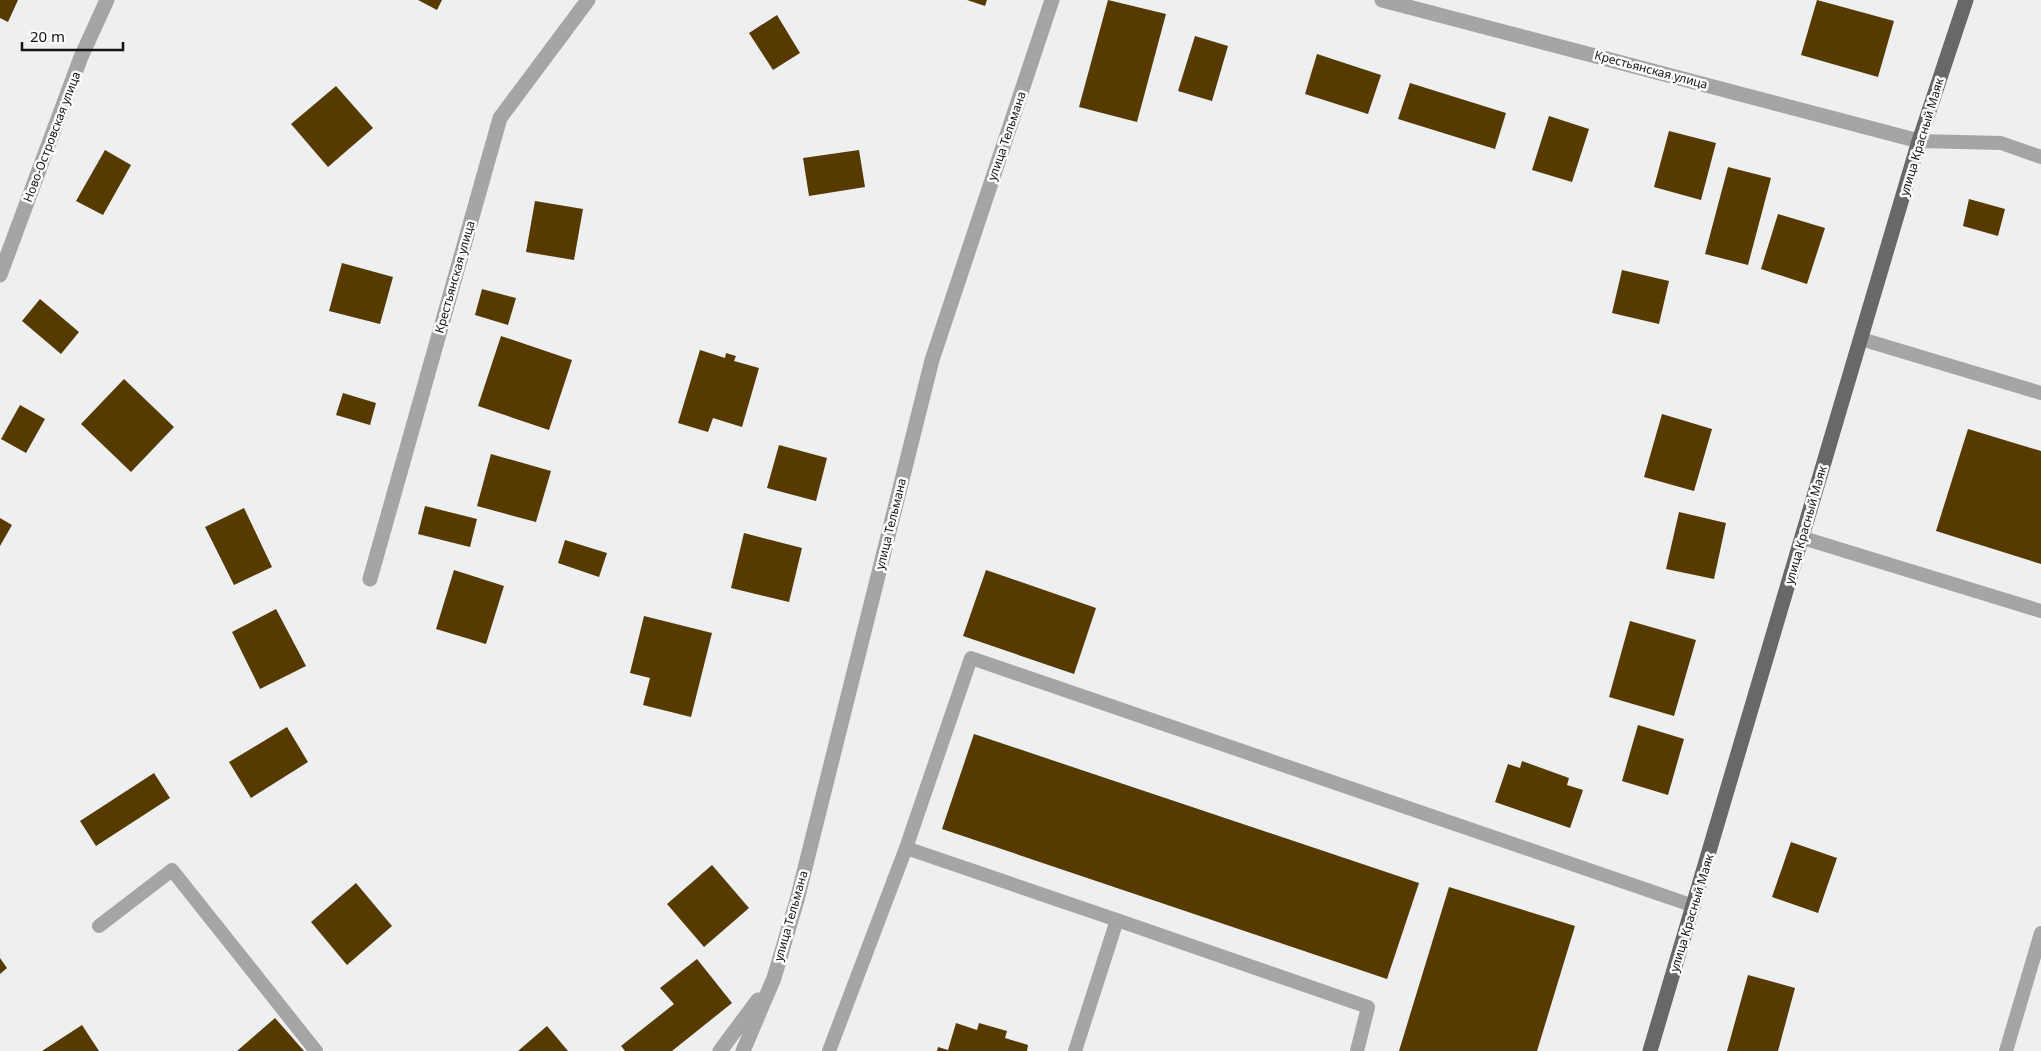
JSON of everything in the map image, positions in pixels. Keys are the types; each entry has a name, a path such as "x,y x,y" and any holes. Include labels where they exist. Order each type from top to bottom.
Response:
{"main road":[{"name":"улица Красный Маяк","path":"1650,1051 1919,141 1966,0"}],"street":[{"name":"Ново-Островская улица","path":"0,275 81,58 107,0"},
{"name":"Крестьянская улица","path":"370,579 500,118 588,0"},
{"name":"улица Тельмана","path":"743,1051 774,978 797,900 932,360 1052,0"},
{"name":"Крестьянская улица","path":"1382,0 1919,141"},
{"path":"720,1051 774,978"}],"lane":[{"path":"1919,141 2001,143 2041,157"},
{"path":"1861,339 2041,392"},
{"path":"1802,538 2041,611"},
{"path":"829,1051 906,848 971,658 1694,906"},
{"path":"906,848 1368,1007 1356,1051"},
{"path":"99,926 172,870 316,1051"},
{"path":"1075,1051 1117,920"},
{"path":"2006,1051 2041,933"}],"building":[{"path":"0,0 18,0 8,22 0,18"},
{"path":"418,0 442,0 437,10"},
{"path":"967,0 987,0 985,6"},
{"path":"1108,0 1166,14 1137,122 1079,107"},
{"path":"1817,0 1894,21 1878,77 1801,55"},
{"path":"777,15 800,53 773,70 749,33"},
{"path":"1195,36 1228,46 1212,101 1178,91"},
{"path":"1317,54 1381,75 1368,114 1305,94"},
{"path":"1410,83 1506,113 1495,149 1398,119"},
{"path":"336,86 373,128 328,167 291,124"},
{"path":"1549,116 1589,129 1572,182 1532,170"},
{"path":"1669,131 1716,143 1701,200 1654,187"},
{"path":"105,150 131,165 103,215 76,201"},
{"path":"859,150 865,187 809,196 803,158"},
{"path":"1728,167 1771,178 1748,265 1705,254"},
{"path":"1969,199 2005,209 1998,236 1963,226"},
{"path":"535,201 583,209 574,260 526,252"},
{"path":"1778,214 1825,228 1807,284 1761,269"},
{"path":"342,263 393,277 380,324 329,311"},
{"path":"1622,270 1669,281 1659,324 1612,313"},
{"path":"482,289 516,298 508,325 475,315"},
{"path":"40,299 79,332 61,354 22,321"},
{"path":"501,336 572,360 549,430 478,406"},
{"path":"700,350 725,358 726,353 736,356 734,361 759,368 742,427 713,418 708,432 678,423"},
{"path":"124,379 174,427 131,472 81,424"},
{"path":"343,393 376,403 370,425 336,415"},
{"path":"20,405 45,419 26,453 1,439"},
{"path":"1662,414 1712,429 1694,491 1644,477"},
{"path":"1968,429 2041,451 2041,564 1936,531"},
{"path":"779,445 827,458 816,501 767,488"},
{"path":"491,454 551,471 536,522 477,506"},
{"path":"425,506 477,519 470,547 418,534"},
{"path":"244,508 272,567 234,585 205,527"},
{"path":"1679,512 1726,523 1714,579 1666,569"},
{"path":"0,518 12,525 0,546"},
{"path":"744,533 802,548 789,602 731,588"},
{"path":"565,540 607,553 599,577 558,563"},
{"path":"454,570 504,586 486,644 436,629"},
{"path":"986,570 1096,608 1074,674 963,636"},
{"path":"276,609 306,666 260,689 232,632"},
{"path":"644,616 712,633 691,717 643,705 650,678 630,673"},
{"path":"1630,621 1696,640 1674,716 1609,697"},
{"path":"1638,725 1684,739 1668,795 1622,781"},
{"path":"287,727 308,762 251,798 229,762"},
{"path":"974,734 1419,883 1387,979 942,829"},
{"path":"1522,761 1569,778 1567,785 1583,790 1570,828 1495,802 1508,764 1520,768"},
{"path":"154,773 170,798 96,846 80,821"},
{"path":"1791,842 1837,858 1818,913 1772,897"},
{"path":"712,865 749,908 704,947 667,904"},
{"path":"356,883 392,926 347,965 311,922"},
{"path":"1449,887 1575,926 1537,1051 1399,1051"},
{"path":"0,958 7,968 0,974"},
{"path":"697,959 732,1003 672,1051 625,1051 621,1046 674,1004 660,988"},
{"path":"1748,975 1795,988 1778,1051 1727,1051"},
{"path":"275,1018 304,1051 237,1051"},
{"path":"956,1023 977,1030 979,1023 1007,1031 1005,1038 1028,1045 1027,1051 937,1051 938,1047 948,1050"},
{"path":"82,1025 99,1051 42,1051"},
{"path":"547,1026 568,1051 518,1051"}]}
